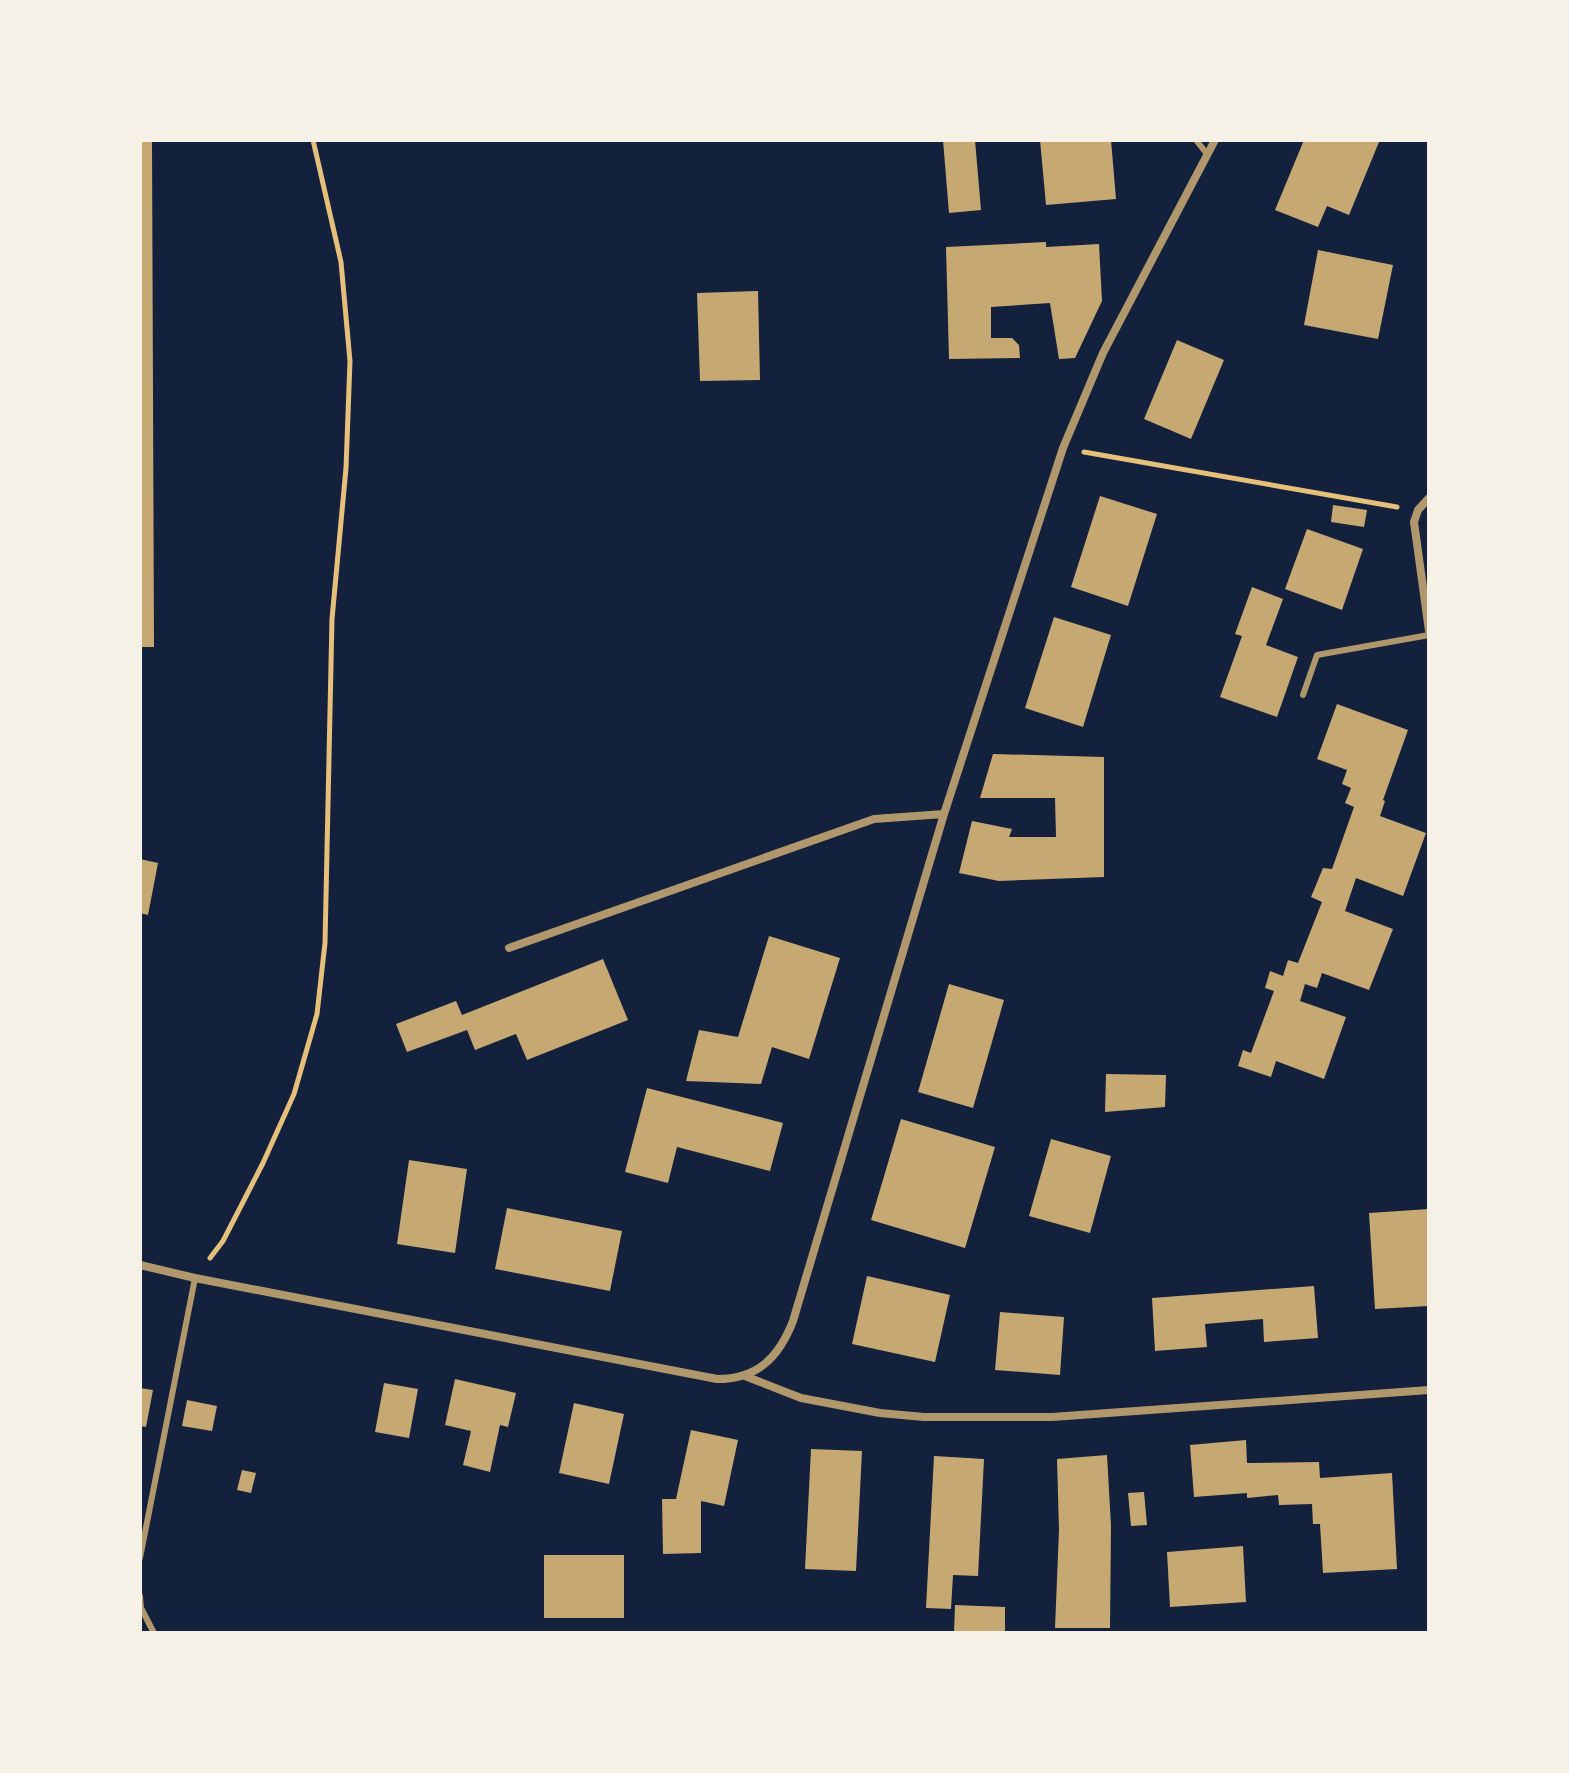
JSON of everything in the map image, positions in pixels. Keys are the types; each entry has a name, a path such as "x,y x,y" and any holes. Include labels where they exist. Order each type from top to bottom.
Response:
{"street":[{"path":"140,1265 717,1379 745,1376 765,1366 785,1341 793,1321 944,814 1063,448 1103,353 1215,140"},
{"path":"1429,498 1418,510 1414,522 1429,633"},
{"path":"509,948 874,819 944,814"},
{"path":"745,1376 801,1398 866,1411 924,1417 1052,1417 1429,1390"}],"lane":[{"path":"1196,140 1207,154"},
{"path":"1303,695 1317,655 1429,633"},
{"path":"140,1558 195,1278"},
{"path":"140,1596 141,1608 154,1633"}],"path":[{"path":"195,1278 223,1241 294,1094 317,1014 325,943 332,619 346,468 350,361 341,262 313,140"},
{"path":"1063,448 1418,510"}],"building":[{"path":"140,140 152,140 154,647 140,647"},
{"path":"943,140 975,140 981,210 949,213"},
{"path":"1040,140 1111,140 1116,199 1046,205"},
{"path":"1304,140 1379,142 1349,215 1327,206 1318,227 1275,210"},
{"path":"1046,242 1046,247 1099,244 1102,301 1075,358 1059,359 1050,303 991,307 991,338 1012,338 1019,345 1020,358 949,359 946,247"},
{"path":"1318,250 1393,265 1378,339 1304,325"},
{"path":"758,291 760,380 700,381 697,293"},
{"path":"1177,340 1224,360 1191,439 1144,419"},
{"path":"1100,496 1157,514 1128,606 1071,587"},
{"path":"1333,505 1367,510 1364,527 1331,522"},
{"path":"1307,529 1363,549 1342,610 1285,589"},
{"path":"1252,587 1283,599 1266,645 1298,657 1277,717 1220,697 1242,636 1235,634"},
{"path":"1054,617 1111,635 1083,727 1025,708"},
{"path":"1337,704 1408,730 1380,816 1426,833 1403,896 1356,878 1345,911 1393,929 1369,990 1322,973 1317,988 1305,984 1300,1001 1346,1017 1324,1079 1276,1061 1271,1077 1238,1066 1243,1050 1251,1053 1274,991 1265,988 1270,971 1283,976 1288,960 1298,963 1322,902 1311,897 1323,868 1332,869 1354,807 1345,803 1351,788 1342,784 1347,770 1317,759"},
{"path":"993,754 1104,757 1104,877 999,881 959,873 972,821 1012,829 1009,837 1056,837 1055,798 980,798"},
{"path":"140,859 158,863 148,915 140,913"},
{"path":"769,936 840,958 809,1059 772,1047 761,1084 686,1081 699,1030 738,1037"},
{"path":"603,959 628,1020 527,1060 516,1034 475,1050 467,1030 407,1052 396,1024 456,1001 462,1015"},
{"path":"949,984 1004,1000 973,1108 918,1092"},
{"path":"1106,1074 1166,1075 1165,1107 1105,1112"},
{"path":"647,1088 783,1123 770,1171 677,1147 668,1183 625,1172"},
{"path":"901,1119 995,1147 965,1248 871,1220"},
{"path":"1051,1139 1111,1156 1090,1233 1029,1216"},
{"path":"409,1160 467,1169 455,1253 397,1244"},
{"path":"507,1208 622,1231 610,1291 495,1269"},
{"path":"1429,1209 1429,1306 1375,1309 1369,1213"},
{"path":"867,1276 950,1295 935,1362 852,1344"},
{"path":"1314,1286 1318,1338 1264,1342 1263,1319 1205,1324 1207,1347 1155,1351 1152,1298"},
{"path":"1000,1312 1064,1317 1060,1375 995,1370"},
{"path":"455,1379 516,1393 508,1427 500,1425 490,1472 463,1465 471,1431 445,1425"},
{"path":"384,1383 418,1389 409,1438 375,1432"},
{"path":"140,1388 153,1390 146,1427 140,1426"},
{"path":"187,1400 217,1406 212,1431 182,1426"},
{"path":"574,1403 624,1414 609,1484 559,1473"},
{"path":"691,1430 738,1440 724,1506 701,1501 701,1553 663,1554 662,1499 676,1499"},
{"path":"1246,1440 1247,1463 1319,1462 1320,1478 1392,1473 1397,1569 1323,1573 1320,1524 1313,1524 1312,1504 1279,1505 1278,1495 1247,1498 1247,1493 1194,1497 1190,1445"},
{"path":"811,1449 862,1451 856,1571 805,1569"},
{"path":"1107,1455 1111,1526 1110,1628 1055,1628 1059,1530 1057,1459"},
{"path":"934,1456 984,1459 978,1576 953,1575 951,1609 926,1608"},
{"path":"242,1470 256,1473 251,1493 237,1490"},
{"path":"1144,1492 1147,1525 1131,1526 1128,1493"},
{"path":"1243,1546 1246,1602 1170,1607 1167,1552"},
{"path":"544,1555 624,1555 624,1618 544,1618"},
{"path":"955,1605 1005,1607 1005,1633 954,1633"}]}
